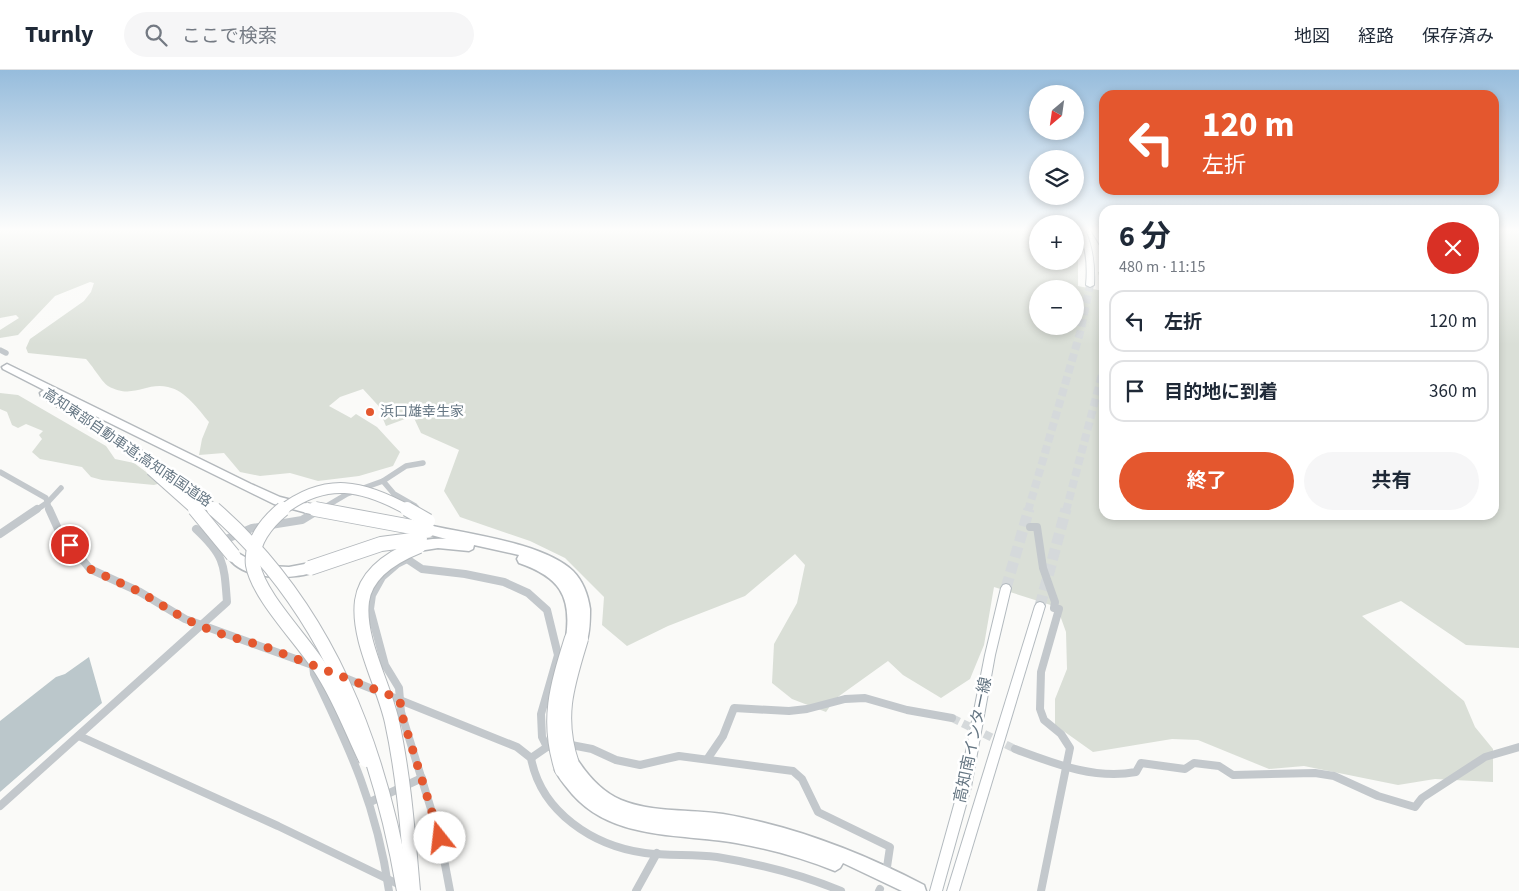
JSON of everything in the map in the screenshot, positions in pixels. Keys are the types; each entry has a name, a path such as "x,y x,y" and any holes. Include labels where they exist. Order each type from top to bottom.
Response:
{"highway":[{"name":"高知東部自動車道;高知南国道路","path":"3,365 59,402 78,421 216,508 258,549 293,592 336,664 368,748 376,797 404,891"},
{"path":"3,365 246,487 278,501 424,534 528,561 546,568 560,578 569,592 574,608 576,638"},
{"path":"154,468 198,512 233,555 249,567 272,573 286,573 310,568 381,544 424,534 490,543 543,558 568,574 582,598 584,617 554,696 551,716 552,738 586,799 618,818 644,825 721,833 770,842 823,858 904,891"},
{"path":"376,797 325,674 260,584 254,566 254,550 269,523 286,507 307,495 330,488 354,487 372,490 424,534"},
{"path":"413,891 403,782 392,720 363,624 362,604 367,586 381,567 424,534"},
{"path":"567,767 593,791 623,808 648,814 723,822 772,833 880,872 918,891"}],"main road":[{"path":"1090,286 1092,268"},
{"name":"高知南インター線","path":"936,891 965,787 990,655 1006,588"},
{"name":"高知南インター線","path":"953,891 1040,606"}],"street":[{"path":"214,545 252,528 302,520 347,494 383,481 406,466 423,463"},
{"path":"0,472 40,493 48,502 50,512 59,531 90,569 140,592 185,619 201,626 266,647 512,745 531,758 534,774 542,792 558,812 571,823 619,847 635,852 712,857 778,869 805,876 841,891"},
{"path":"383,481 394,494 415,506 419,514 408,535 405,553 407,559 420,570 456,572 513,586 537,599 548,612 558,657 546,691 542,712 541,730 547,747"},
{"path":"0,534 48,502 61,488"},
{"path":"1030,527 1037,527 1043,568 1054,602 1054,608 1058,609 1041,672 1042,691 1040,709 1044,720 1067,741 1070,748 1041,891"},
{"path":"0,806 227,602 225,560 214,545 196,528"},
{"path":"407,559 397,564 382,577 372,596 370,609 385,665 400,688 401,712 440,838 450,891"},
{"path":"313,665 314,674 376,797 390,891"},
{"path":"708,758 723,736 734,708 770,711 806,709 839,699 860,697 908,710 939,713 952,718"},
{"path":"78,736 278,826 413,891"},
{"path":"531,758 547,747 577,745 616,760 640,765 679,756 708,758 793,770 802,779 818,812 890,846 887,868"},
{"path":"1015,749 1067,767 1126,774 1136,772 1138,765 1141,763 1185,769 1194,763 1219,766 1232,775 1316,774 1334,776 1378,796 1414,807 1422,798 1485,757 1519,747"},
{"path":"376,797 422,778"},
{"path":"636,891 657,853"}],"shaded area":[{"path":"0,268 1029,268 1029,270 1078,270 1078,280 1029,280 1029,335 1084,335 1084,287 1099,290 1099,520 1499,520 1499,268 1519,268 1519,648 1466,645 1401,601 1362,616 1464,701 1475,727 1493,749 1493,782 1435,779 1398,785 1304,766 1269,769 1198,740 1172,739 1093,752 1055,725 1055,699 1067,669 1066,632 1057,607 994,587 984,645 970,679 941,698 903,675 888,661 835,699 826,712 792,699 772,683 774,644 797,603 805,565 795,554 745,596 668,626 627,646 602,625 604,597 565,558 530,541 460,517 444,491 459,450 421,433 413,416 386,426 383,419 385,413 363,389 340,397 329,406 351,418 356,414 377,427 400,452 393,466 359,476 318,481 290,473 260,476 240,472 224,453 199,455 202,439 209,422 191,401 180,392 160,386 132,391 117,390 106,384 86,359 28,353 26,348 30,339 84,301 91,292 94,283 90,282 55,296 18,335 0,338 0,330 19,318 16,315 0,318"},
{"path":"0,393 18,395 106,446 115,459 134,463 161,483 154,485 102,480 91,477 82,467 40,459 32,452 42,439 39,435 43,431 26,424 18,428 12,425 7,412 0,409"},
{"path":"89,657 102,703 0,792 0,721 56,677 65,674"}],"tunnel":[{"path":"1028,511 1080,333 1090,285"},
{"path":"1066,511 1099,386"},
{"path":"1006,588 1029,509"},
{"path":"1040,606 1066,509"},
{"path":"952,718 1015,749"}],"place":[{"name":"浜口雄幸生家","path":"370,412"}],"route":[{"path":"70,545 90,569 140,592 185,619 215,632 266,647 400,699 401,712 440,838"}]}
